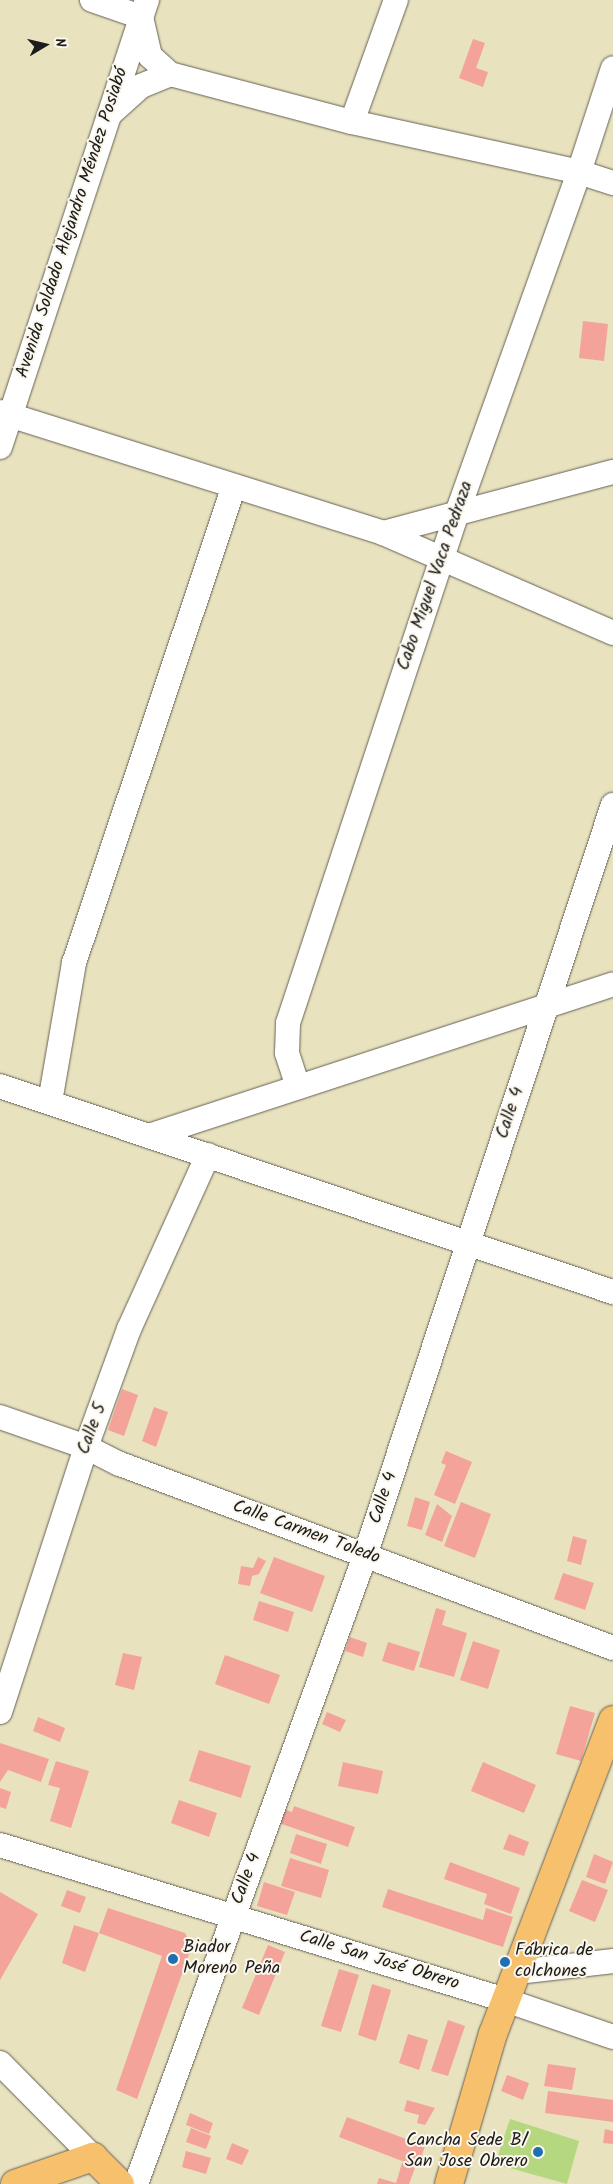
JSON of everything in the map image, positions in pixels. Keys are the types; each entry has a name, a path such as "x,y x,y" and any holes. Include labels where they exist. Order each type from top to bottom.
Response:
{"main road":[{"path":"449,2184 505,2000 613,1720"},
{"path":"15,2184 93,2157 120,2184"}],"street":[{"path":"92,0 144,9 150,56 170,74 352,122 579,172 613,183"},
{"path":"352,122 396,0"},
{"name":"Avenida Soldado Alejandro Méndez Posiabó","path":"0,447 5,414 144,9"},
{"name":"Cabo Miguel Vaca Pedraza","path":"298,1087 287,1053 288,1023 456,516 579,172 613,68"},
{"path":"109,115 141,86 170,74"},
{"path":"5,414 383,533 613,633"},
{"path":"383,533 456,516 613,472"},
{"path":"50,1102 74,963 234,486"},
{"name":"Calle 4","path":"136,2184 365,1556 613,805"},
{"path":"150,1136 613,984"},
{"path":"0,1086 613,1292"},
{"name":"Calle 5","path":"0,1712 86,1447 129,1329 208,1155"},
{"name":"Calle Carmen Toledo","path":"0,1417 86,1447 120,1464 613,1648"},
{"name":"Calle San José Obrero","path":"0,1845 505,2000 613,2037"},
{"path":"517,1972 613,1961"},
{"path":"0,2063 93,2157"}],"green space":[{"name":"Cancha Sede B/ San Jose Obrero","path":"510,2119 579,2141 567,2184 495,2164"}],"building":[{"path":"473,39 485,43 476,68 488,72 483,87 459,78"},
{"path":"583,321 608,324 604,361 579,358"},
{"path":"122,1389 138,1395 124,1436 108,1430"},
{"path":"154,1407 168,1412 156,1447 142,1441"},
{"path":"446,1451 472,1462 455,1504 434,1495 446,1465 441,1463"},
{"path":"415,1497 430,1502 422,1530 407,1526"},
{"path":"461,1502 491,1514 475,1558 444,1546"},
{"path":"437,1504 452,1516 442,1542 425,1535"},
{"path":"573,1536 587,1540 581,1565 567,1561"},
{"path":"258,1557 266,1561 259,1574 252,1576 250,1586 238,1584 241,1566 253,1568"},
{"path":"274,1557 325,1576 312,1612 260,1593"},
{"path":"563,1573 594,1583 585,1610 554,1599"},
{"path":"259,1601 294,1612 288,1632 253,1620"},
{"path":"436,1608 446,1611 442,1625 467,1633 454,1677 419,1667"},
{"path":"350,1637 367,1643 363,1657 345,1651"},
{"path":"473,1641 500,1650 488,1689 460,1680"},
{"path":"388,1642 420,1652 414,1671 382,1661"},
{"path":"123,1653 142,1657 134,1690 115,1685"},
{"path":"225,1655 280,1675 269,1704 215,1684"},
{"path":"570,1706 595,1713 581,1761 556,1754"},
{"path":"327,1712 346,1720 340,1732 322,1724"},
{"path":"38,1717 65,1728 60,1742 33,1731"},
{"path":"0,1743 49,1759 41,1782 8,1770 0,1782"},
{"path":"199,1750 251,1766 241,1798 189,1781"},
{"path":"56,1761 89,1771 71,1828 50,1821 60,1788 48,1785"},
{"path":"343,1762 383,1771 378,1794 338,1786"},
{"path":"483,1762 536,1785 524,1813 471,1791"},
{"path":"0,1788 11,1792 6,1809 0,1807"},
{"path":"179,1800 217,1813 209,1837 171,1823"},
{"path":"294,1806 355,1827 348,1847 276,1822 280,1808 292,1812"},
{"path":"296,1834 327,1844 321,1864 290,1853"},
{"path":"509,1834 529,1842 524,1856 503,1849"},
{"path":"594,1854 613,1862 605,1884 586,1877"},
{"path":"290,1858 329,1870 321,1898 281,1886"},
{"path":"450,1862 520,1888 511,1914 484,1904 487,1894 444,1879"},
{"path":"582,1880 608,1890 595,1922 569,1911"},
{"path":"264,1882 295,1892 287,1915 257,1906"},
{"path":"388,1889 483,1920 486,1908 513,1917 503,1947 382,1907"},
{"path":"67,1890 86,1897 80,1913 61,1906"},
{"path":"0,1892 38,1914 0,1980"},
{"path":"108,1908 185,1933 192,1946 137,2099 116,2090 162,1956 99,1933"},
{"path":"74,1925 99,1933 85,1972 62,1963"},
{"path":"268,1945 285,1952 259,2015 242,2008"},
{"path":"339,1969 359,1975 341,2032 321,2026"},
{"path":"372,1984 391,1990 376,2041 358,2035"},
{"path":"448,2020 465,2026 448,2076 431,2071"},
{"path":"408,2034 428,2040 419,2070 399,2063"},
{"path":"548,2064 576,2068 572,2090 544,2086"},
{"path":"507,2075 529,2083 523,2100 501,2091"},
{"path":"548,2091 613,2100 613,2122 545,2113"},
{"path":"407,2100 435,2108 425,2125 417,2123 419,2115 404,2111"},
{"path":"190,2113 213,2123 209,2134 186,2125"},
{"path":"347,2117 425,2146 418,2167 339,2137"},
{"path":"191,2128 211,2136 206,2149 186,2142"},
{"path":"605,2129 613,2131 613,2144 603,2143"},
{"path":"232,2143 249,2150 242,2165 226,2159"},
{"path":"186,2151 211,2158 206,2174 182,2167"},
{"path":"402,2163 415,2168 409,2184 377,2184 379,2178 396,2183"}],"place":[{"name":"Biador Moreno Peña","path":"173,1959"},
{"name":"Fábrica de colchones","path":"505,1962"},
{"name":"Cancha Sede B/ San Jose Obrero","path":"538,2152"}]}
